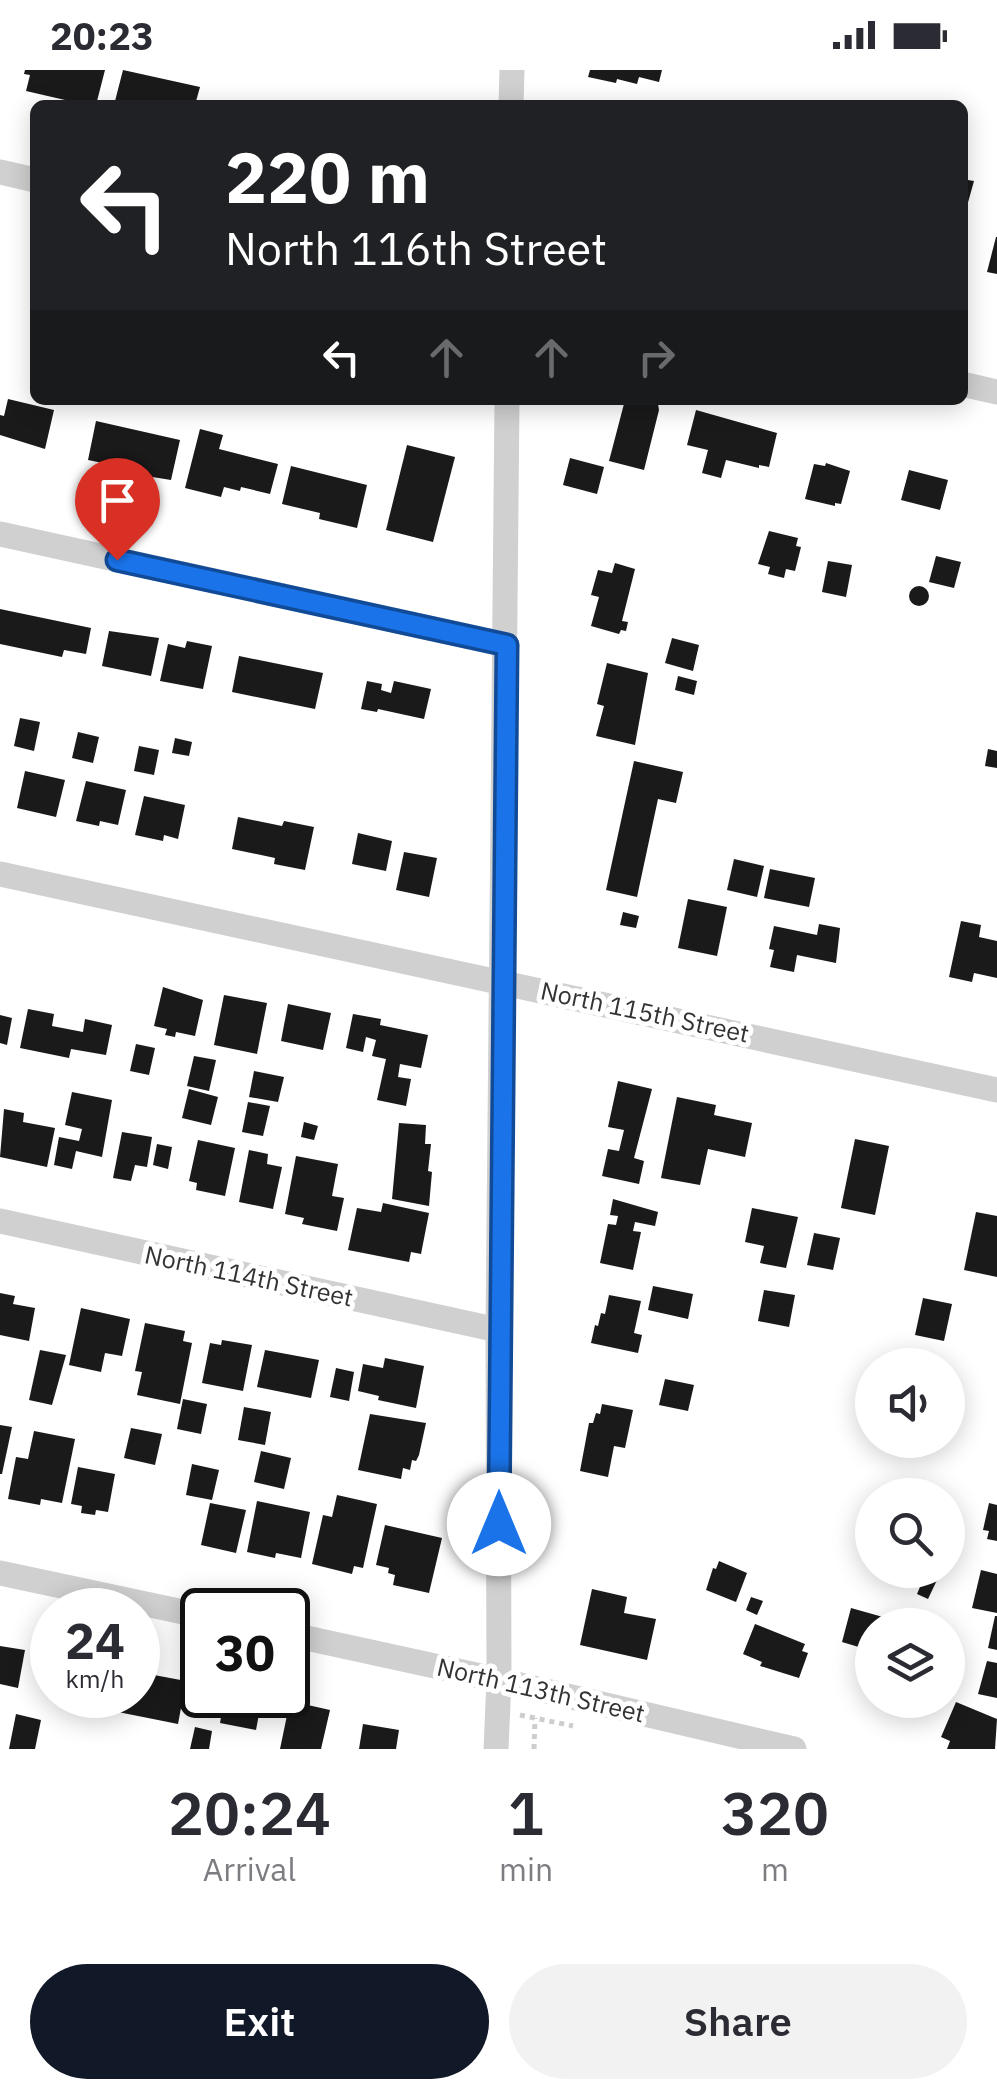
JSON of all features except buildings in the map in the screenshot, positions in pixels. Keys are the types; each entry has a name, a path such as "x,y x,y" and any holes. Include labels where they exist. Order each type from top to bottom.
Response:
{"street":[{"path":"512,70 512,100"},
{"path":"0,172 30,179"},
{"path":"968,385 997,392"},
{"path":"496,1749 507,405"},
{"path":"0,534 507,645"},
{"name":"North 115th Street","path":"0,874 504,980 997,1090"},
{"name":"North 114th Street","path":"0,1222 498,1330"},
{"path":"0,1573 180,1611"},
{"name":"North 113th Street","path":"310,1639 794,1749"}],"path":[{"path":"534,1749 535,1718"}],"route":[{"path":"117,560 507,645 499,1524"}]}
